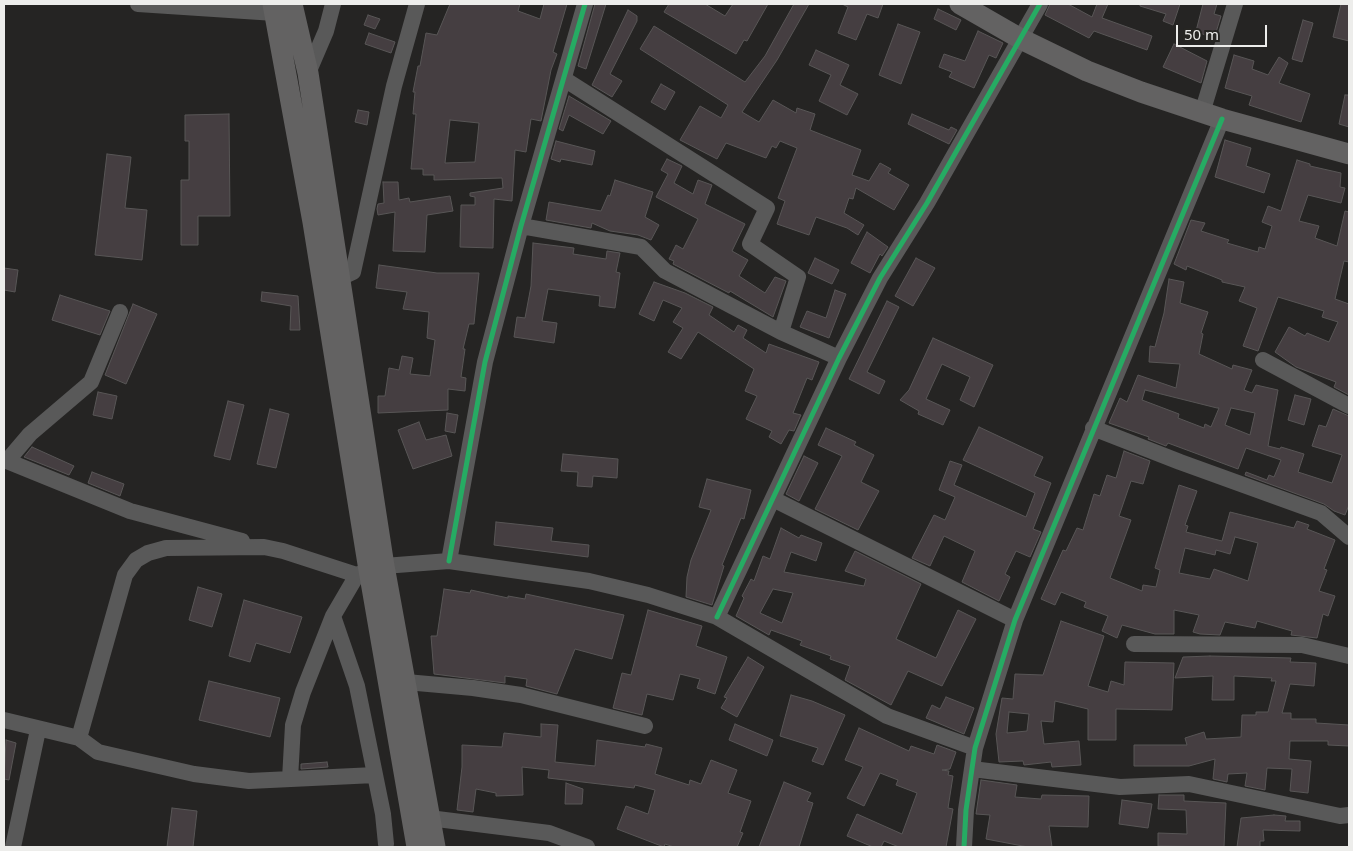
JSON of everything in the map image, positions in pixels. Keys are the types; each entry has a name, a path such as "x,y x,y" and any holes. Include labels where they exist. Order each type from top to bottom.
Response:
{"main road":[{"path":"960,4 1021,39 1087,71 1202,113 1349,154"},
{"path":"280,7 308,73 340,278 370,570 406,682 434,847"},
{"path":"280,7 313,222 417,847"}],"street":[{"path":"138,4 280,7"},
{"path":"308,73 326,31 333,4"},
{"path":"340,278 352,272 394,86 417,4"},
{"path":"449,561 485,362 521,226 585,4"},
{"path":"716,617 839,358 880,278 927,203 1040,4"},
{"path":"1202,113 1235,4"},
{"path":"564,78 767,208 750,244 798,277 781,332"},
{"path":"964,847 966,810 975,748 1015,620 1222,119"},
{"path":"521,226 641,247 665,271 781,332 839,358"},
{"path":"120,312 90,382 30,434 5,460 130,511 264,547 370,570 449,561 589,581 648,595 716,617 887,716 975,748"},
{"path":"1264,360 1349,406"},
{"path":"1093,428 1321,513 1348,534"},
{"path":"773,498 1015,620"},
{"path":"80,738 125,575 136,560 148,553 166,548 264,547"},
{"path":"290,779 292,725 303,692 333,616 370,570"},
{"path":"333,616 357,686 384,814 386,844"},
{"path":"1134,644 1302,645 1349,656"},
{"path":"406,682 473,688 521,695 646,726"},
{"path":"4,720 38,730 80,738 98,752 194,774 249,781 375,775"},
{"path":"13,847 38,730"},
{"path":"972,769 1120,787 1189,784 1340,816 1349,816"},
{"path":"429,818 549,833 586,847"}],"building":[{"path":"450,4 520,4 518,11 540,19 544,4 567,4 553,52 557,54 551,70 541,121 531,119 526,152 515,150 512,201 494,199 493,248 460,247 461,205 475,205 475,197 470,196 470,193 503,188 502,178 434,180 434,175 423,175 423,169 411,169 416,114 413,114 415,92 413,92 418,66 420,66 426,33 437,35","holes":["450,120 479,123 475,162 445,163"]},
{"path":"595,4 606,4 586,69 578,66"},
{"path":"669,4 705,4 725,16 733,4 768,4 747,41 744,40 736,54 664,12"},
{"path":"794,4 809,4 777,60 742,112 759,122 773,100 796,113 797,108 815,114 810,130 861,150 852,175 869,181 880,163 891,169 888,173 909,185 894,210 856,188 853,199 849,198 844,213 864,225 858,235 847,228 816,217 809,235 777,224 785,201 778,198 797,148 780,141 776,148 772,146 766,158 726,143 717,159 680,140 700,106 721,118 728,105 640,49 654,26 745,82 765,56"},
{"path":"842,4 883,4 878,18 867,14 856,40 838,33 848,7"},
{"path":"1050,4 1068,4 1092,17 1097,4 1108,4 1102,18 1152,36 1147,50 1094,31 1089,38 1045,15"},
{"path":"1140,4 1180,4 1173,25 1163,21 1166,14 1140,6"},
{"path":"1203,4 1217,4 1214,14 1221,16 1214,39 1196,31"},
{"path":"1341,4 1349,4 1349,41 1333,37"},
{"path":"938,9 961,20 956,30 934,19"},
{"path":"628,10 637,16 637,21 610,74 622,81 612,97 592,85"},
{"path":"368,15 380,19 375,29 364,25"},
{"path":"1303,20 1313,23 1302,62 1292,59"},
{"path":"898,24 920,32 901,84 879,75"},
{"path":"978,31 1003,43 996,58 989,55 974,88 949,77 952,72 939,67 944,54 965,61"},
{"path":"369,33 395,42 391,53 365,44"},
{"path":"1174,44 1207,61 1201,83 1163,67"},
{"path":"816,50 849,65 840,85 858,94 847,115 819,101 831,75 809,65"},
{"path":"1234,55 1254,61 1252,69 1268,75 1279,57 1288,63 1279,83 1310,94 1301,122 1249,105 1252,96 1225,88"},
{"path":"661,84 675,92 665,110 651,102"},
{"path":"1345,95 1349,95 1349,127 1339,124"},
{"path":"569,96 611,121 603,134 569,115 563,131 559,129"},
{"path":"358,110 369,112 367,125 355,122"},
{"path":"229,114 230,216 198,216 198,245 181,245 181,180 189,180 189,141 185,141 185,115"},
{"path":"912,114 949,130 951,127 957,130 949,144 908,124"},
{"path":"1225,140 1251,148 1246,166 1270,174 1264,193 1215,177"},
{"path":"556,141 595,151 592,165 561,159 560,162 551,159"},
{"path":"107,154 131,157 125,208 147,210 142,260 95,255"},
{"path":"667,159 682,166 674,183 693,194 698,180 712,185 705,204 745,224 732,251 748,260 739,276 765,293 775,277 786,281 773,317 730,291 729,293 673,264 674,261 669,259 676,245 683,249 698,219 656,197 668,174 661,170"},
{"path":"1297,160 1310,164 1310,166 1341,173 1340,187 1345,188 1341,203 1308,195 1299,221 1319,226 1315,238 1337,246 1345,211 1349,212 1349,262 1344,261 1335,299 1349,304 1349,395 1334,387 1336,382 1296,367 1275,352 1289,327 1305,336 1307,333 1329,342 1338,322 1322,317 1324,311 1278,297 1258,351 1243,346 1257,308 1239,301 1245,287 1222,282 1222,280 1187,266 1186,270 1174,264 1191,220 1205,223 1201,231 1229,240 1227,243 1258,252 1259,247 1265,249 1272,226 1262,222 1268,206 1281,211"},
{"path":"615,180 653,192 645,217 659,225 651,240 638,235 610,231 592,223 591,228 546,220 549,202 601,211 608,195 610,196"},
{"path":"383,182 398,182 399,200 409,198 410,202 450,196 453,211 427,215 425,252 393,251 395,212 378,215 377,209 378,204 384,203"},
{"path":"867,232 888,247 882,256 880,254 870,273 851,263"},
{"path":"533,243 574,248 573,254 606,259 607,251 620,253 616,272 620,273 615,308 599,306 600,296 548,289 542,321 557,323 554,343 514,337 517,317 525,318 531,286"},
{"path":"815,258 839,270 832,284 808,273"},
{"path":"916,258 935,268 913,306 895,296"},
{"path":"379,265 437,273 479,273 474,324 469,324 463,349 465,349 461,377 466,378 465,391 448,389 448,410 378,413 378,396 385,396 389,368 399,370 402,356 413,358 410,374 430,376 435,340 427,338 429,312 403,309 407,292 376,288"},
{"path":"4,268 18,270 15,292 4,290"},
{"path":"1169,279 1184,282 1180,303 1208,312 1201,333 1203,334 1199,354 1232,369 1233,365 1252,370 1244,390 1252,393 1256,385 1278,390 1268,446 1280,449 1281,447 1304,454 1298,472 1332,483 1342,455 1312,446 1319,425 1326,427 1333,409 1349,416 1349,505 1345,515 1334,511 1324,504 1245,475 1246,472 1267,480 1269,475 1274,477 1281,460 1246,448 1238,469 1168,443 1166,446 1148,439 1149,437 1109,423 1120,398 1127,402 1138,375 1176,388 1180,364 1149,362 1150,346 1155,347 1164,313","holes":["1145,390 1217,408 1219,408 1211,427 1205,424 1204,428 1178,418 1179,414 1142,400","1231,408 1255,413 1250,435 1225,425"]},
{"path":"654,282 685,293 713,307 709,315 734,332 738,325 747,330 743,338 766,353 769,344 819,362 812,380 807,378 793,413 801,415 794,431 789,430 781,444 769,437 772,431 746,419 757,396 745,391 754,369 698,332 681,359 668,352 683,328 673,322 682,308 663,300 654,321 639,314"},
{"path":"835,290 846,294 829,338 800,327 807,311 826,318"},
{"path":"262,292 298,296 300,330 290,330 291,306 261,301"},
{"path":"60,295 110,311 100,335 52,320"},
{"path":"887,301 899,307 867,372 885,381 879,394 849,379"},
{"path":"133,304 157,314 126,384 105,375"},
{"path":"933,338 993,365 974,407 960,400 970,377 942,364 926,399 950,410 943,425 918,414 919,411 900,400 909,390"},
{"path":"98,392 117,396 112,419 93,415"},
{"path":"1295,395 1311,399 1304,425 1288,420"},
{"path":"228,401 244,405 230,460 214,456"},
{"path":"270,409 289,414 276,468 257,464"},
{"path":"447,413 458,415 455,433 445,431"},
{"path":"419,422 426,440 446,435 452,456 413,469 398,430"},
{"path":"979,427 1043,457 1034,476 1051,483 1033,529 1041,532 1030,557 1016,551 1005,574 1010,577 999,601 962,582 975,551 944,536 930,566 912,558 934,515 945,520 955,497 939,490 950,461 962,465 954,485 1026,517 1035,493 963,460"},
{"path":"826,428 856,442 854,445 874,455 861,482 879,491 858,530 815,509 842,456 818,445"},
{"path":"32,447 74,466 69,475 24,457"},
{"path":"1124,451 1150,461 1143,484 1131,481 1119,516 1131,520 1110,578 1142,591 1143,585 1156,587 1160,570 1155,568 1179,485 1197,491 1185,525 1188,526 1186,532 1222,541 1230,512 1294,528 1297,521 1309,525 1307,529 1335,540 1324,569 1327,570 1319,591 1335,596 1328,616 1323,614 1317,638 1291,635 1292,631 1257,621 1255,628 1225,622 1220,635 1200,634 1193,632 1199,615 1174,610 1174,634 1155,634 1122,625 1117,638 1102,631 1108,616 1084,607 1086,602 1061,592 1055,605 1041,599 1063,550 1066,551 1077,528 1083,530 1094,494 1100,496 1107,475 1116,478","holes":["1235,537 1258,543 1248,581 1214,569 1210,579 1179,573 1185,548 1215,555 1216,550 1230,554"]},
{"path":"563,454 618,459 617,478 593,476 592,487 577,486 578,472 561,471"},
{"path":"804,456 818,463 799,501 786,494"},
{"path":"92,472 124,484 120,496 88,483"},
{"path":"707,479 751,490 744,519 741,518 722,565 724,566 712,605 686,597 687,577 691,560 711,510 699,507"},
{"path":"496,522 553,528 551,541 589,545 588,557 494,545"},
{"path":"781,528 799,538 801,535 822,543 816,561 791,552 784,572 864,586 866,579 845,571 855,551 921,584 896,639 936,658 958,610 976,619 942,686 908,671 891,705 845,680 850,666 830,659 831,656 800,645 802,641 771,630 769,635 736,616 744,598 742,596 751,579 754,581 763,556 770,559","holes":["773,589 793,593 782,623 760,613"]},
{"path":"198,587 222,594 212,627 189,620"},
{"path":"444,589 470,593 471,590 508,598 508,596 525,599 526,594 624,615 612,659 575,649 557,694 526,686 527,679 505,676 505,683 434,674 431,636 437,636"},
{"path":"244,600 302,617 290,653 256,643 250,662 229,656"},
{"path":"648,610 702,626 696,646 727,657 715,694 697,688 700,679 680,674 673,700 647,694 642,715 613,708 622,673 631,675"},
{"path":"1061,621 1104,636 1088,686 1108,692 1111,681 1124,685 1125,662 1174,663 1172,710 1116,709 1116,740 1088,740 1088,709 1055,701 1053,722 1041,721 1044,744 1079,741 1081,765 1052,767 1051,762 1024,765 1023,761 999,762 996,734 1002,698 1013,699 1015,674 1043,675","holes":["1009,712 1029,714 1027,731 1007,733"]},
{"path":"748,657 764,667 737,717 721,708 727,698 724,697"},
{"path":"1183,657 1291,658 1290,662 1316,663 1314,686 1290,684 1282,713 1291,713 1291,719 1316,719 1316,723 1349,725 1349,746 1328,745 1328,741 1290,741 1289,759 1311,761 1308,793 1290,791 1292,769 1267,768 1265,790 1245,786 1247,773 1228,774 1227,782 1213,779 1215,759 1189,766 1134,766 1134,745 1187,745 1185,738 1204,732 1206,739 1241,737 1242,715 1256,715 1256,712 1268,712 1276,681 1271,681 1272,678 1234,676 1234,700 1212,700 1213,676 1175,678"},
{"path":"209,681 280,698 270,737 199,720"},
{"path":"791,695 812,701 845,715 823,765 812,761 818,748 780,736"},
{"path":"946,697 974,708 964,734 926,718 932,705 940,709"},
{"path":"541,724 558,725 555,762 595,766 597,740 645,747 646,744 662,748 655,774 689,785 690,780 701,784 711,760 737,770 728,793 751,801 740,832 743,833 737,847 674,847 665,844 664,847 617,829 626,806 648,814 655,790 635,785 634,788 548,778 549,770 522,767 523,795 496,796 496,793 476,789 473,812 457,810 462,767 462,745 502,747 504,733 541,737"},
{"path":"735,724 773,740 767,756 729,740"},
{"path":"859,728 909,751 911,746 934,754 937,745 956,752 950,769 942,770 949,771 948,775 953,776 948,808 953,809 946,847 899,847 884,841 881,847 873,847 847,836 857,814 902,834 917,793 896,785 898,780 880,773 864,806 847,798 863,767 845,760"},
{"path":"6,740 16,743 9,780 4,779"},
{"path":"327,762 328,767 301,769 301,764"},
{"path":"981,780 1017,785 1015,797 1041,799 1042,795 1089,796 1088,827 1049,826 1052,847 1028,847 986,839 990,815 976,814"},
{"path":"784,782 811,793 807,801 813,803 799,847 759,847"},
{"path":"566,783 583,789 582,804 565,804"},
{"path":"1159,795 1184,795 1184,801 1226,803 1224,847 1158,846 1158,833 1187,834 1186,810 1158,809"},
{"path":"1122,800 1152,804 1148,828 1119,824"},
{"path":"172,808 197,811 193,847 167,847"},
{"path":"1274,815 1286,816 1285,821 1300,821 1300,831 1263,830 1264,841 1260,841 1260,847 1237,847 1241,818"}],"cycle path":[{"path":"449,561 485,362 521,226 585,4"},
{"path":"717,617 839,358 880,278 927,203 1040,4"},
{"path":"964,847 966,810 975,748 1015,620 1222,119"}]}
